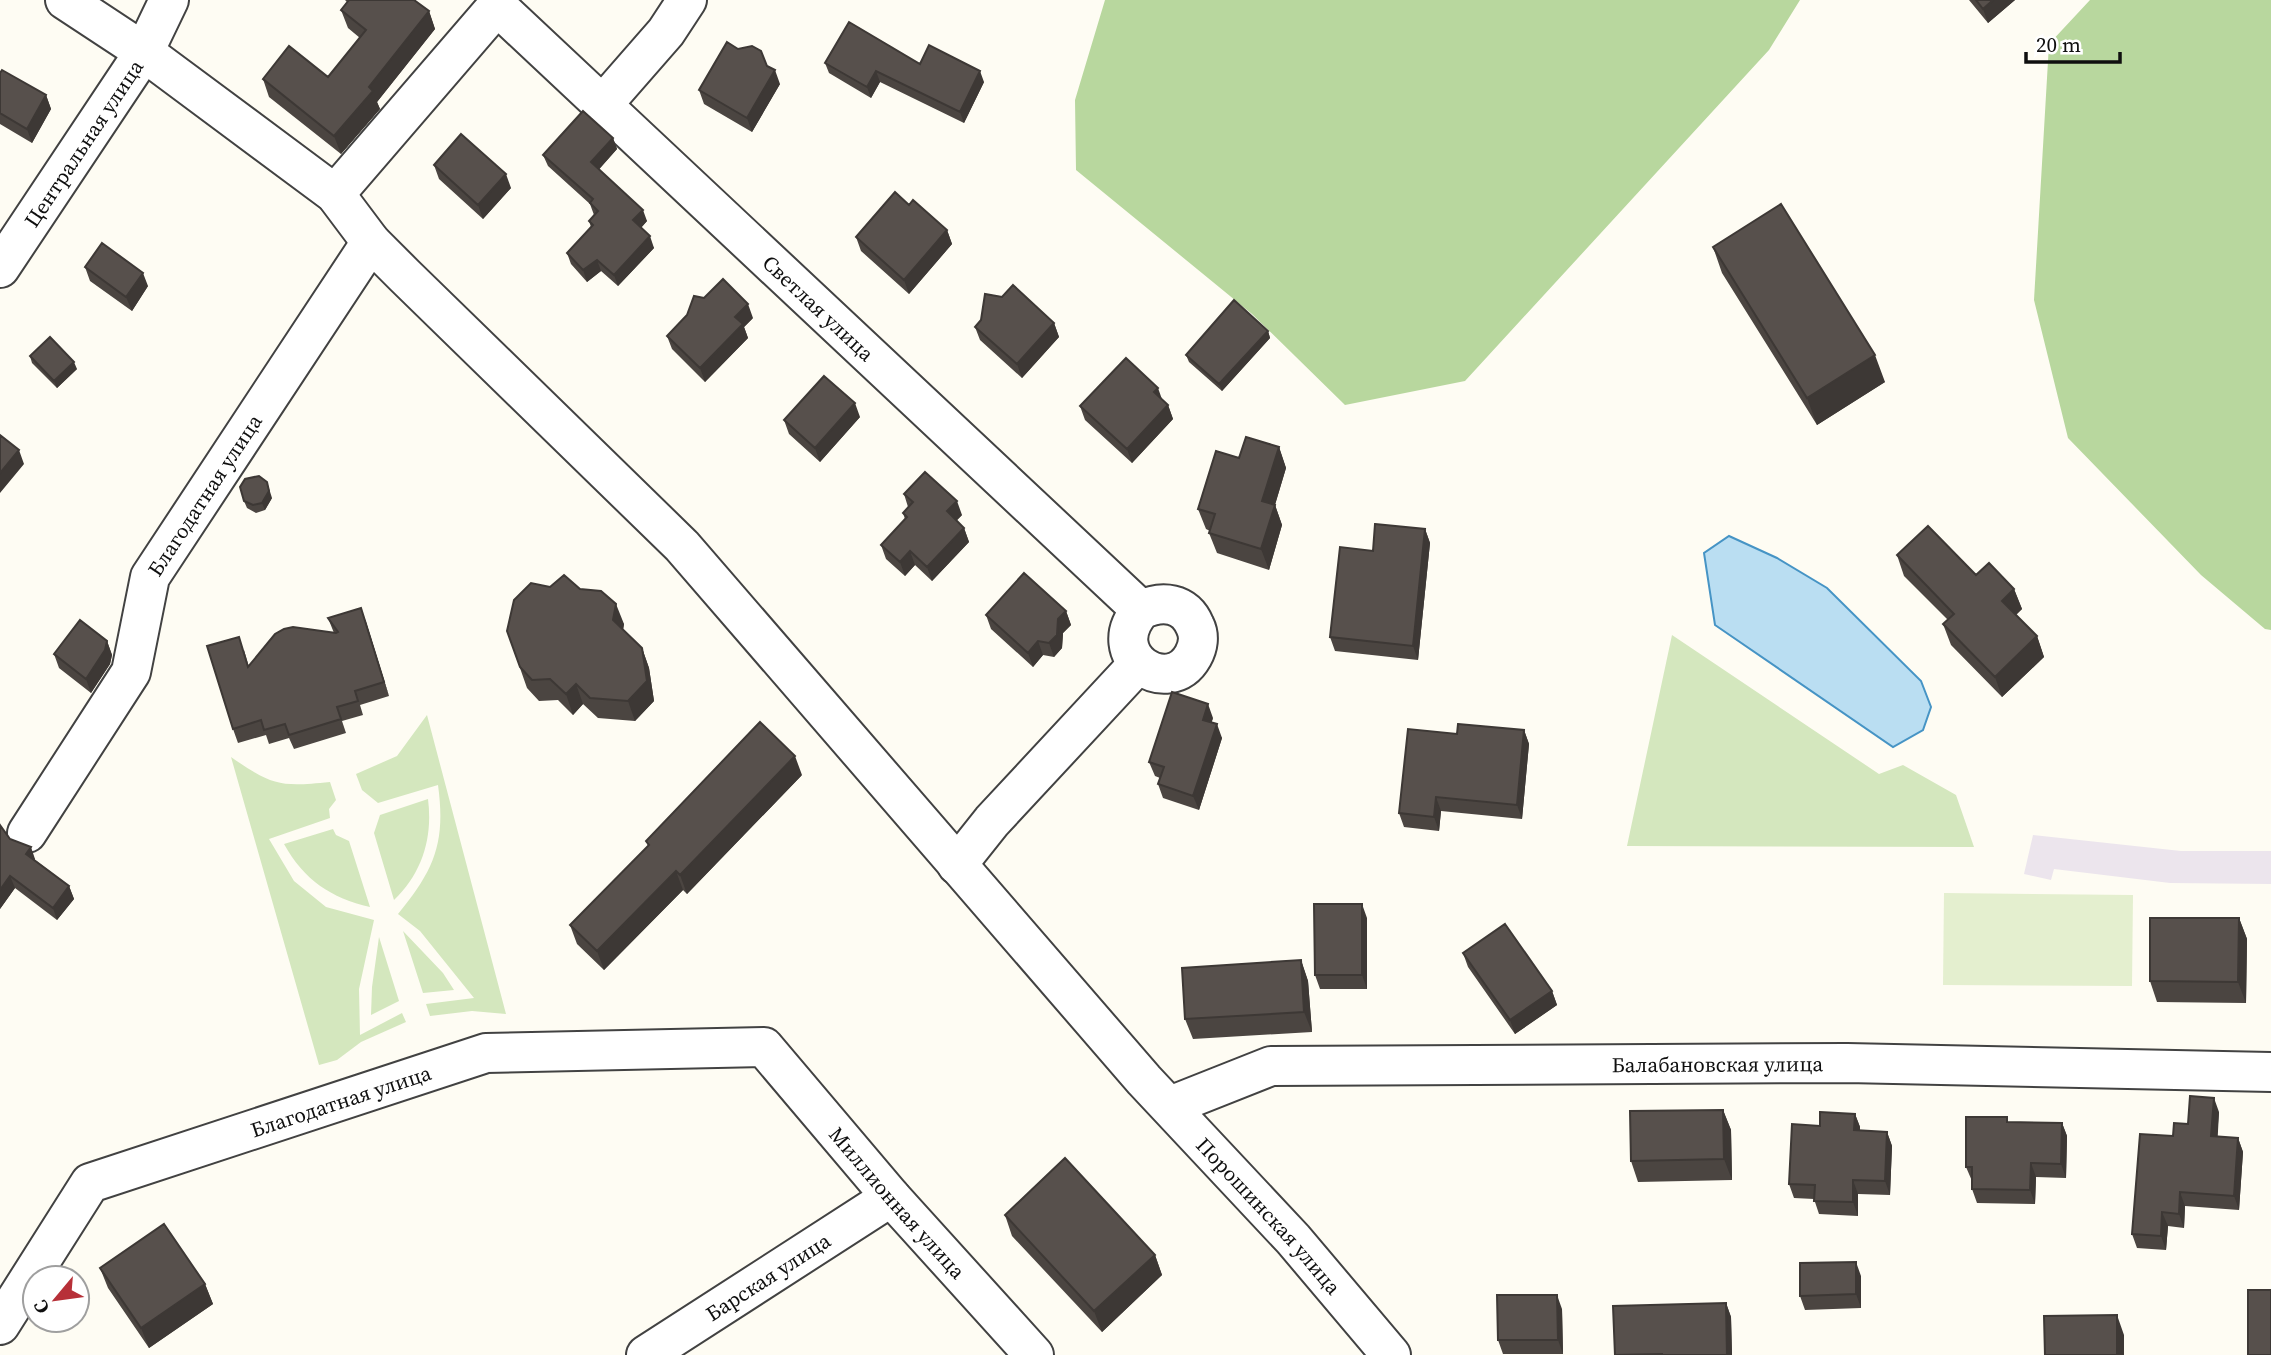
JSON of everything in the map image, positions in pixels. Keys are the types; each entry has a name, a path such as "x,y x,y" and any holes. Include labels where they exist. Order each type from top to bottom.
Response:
{"street":[{"name":"Порошинская улица","path":"65,0 144,52 335,194 371,242 682,546 957,865 1157,1093 1293,1238 1391,1355"},
{"name":"Центральная улица","path":"0,268 144,52 169,0"},
{"path":"604,103 666,32 687,0"},
{"name":"Светлая улица","path":"335,194 498,3 1141,610"},
{"name":"Благодатная улица","path":"27,833 131,672 150,577 371,242"},
{"path":"1152,605 1175,605 1192,620 1198,641 1189,662 1181,669 1161,674 1138,664 1130,652 1128,640 1132,621 1141,610 1152,605"},
{"path":"957,865 992,821 1138,664"},
{"name":"Благодатная улица","path":"0,1325 90,1183 486,1053 764,1047"},
{"name":"Миллионная улица","path":"764,1047 891,1198 1034,1355"},
{"name":"Балабановская улица","path":"1157,1093 1271,1066 1847,1063 2271,1072"},
{"name":"Барская улица","path":"646,1355 891,1198"}],"shaded area":[{"path":"2033,835 2181,851 2271,851 2271,884 2170,883 2054,869 2051,880 2024,874"}],"green space":[{"path":"1105,0 1800,0 1769,50 1465,381 1345,405 1252,314 1076,170 1075,100"},
{"path":"2090,0 2271,0 2271,630 2265,629 2201,575 2068,438 2034,300 2049,44"},
{"path":"1672,635 1879,774 1903,765 1956,795 1974,847 1627,846"},
{"path":"427,715 506,1014 472,1011 430,1016 426,1004 474,998 420,931 398,914 421,883 434,855 440,823 438,785 378,803 362,790 356,774 397,756"},
{"path":"231,757 257,774 278,782 330,782 336,800 329,809 330,818 269,839 294,881 326,907 374,920 359,989 360,1035 402,1013 406,1022 361,1042 337,1060 319,1065"},
{"path":"428,799 429,827 423,854 412,878 394,900 374,833 380,815"},
{"path":"333,829 336,835 349,841 370,907 331,893 320,886 300,868 284,844"},
{"path":"1944,893 2133,895 2132,986 1943,985"},
{"path":"403,931 443,973 454,990 423,993"},
{"path":"379,937 399,1001 371,1015 372,987"}],"water":[{"path":"1729,536 1777,558 1827,588 1921,681 1931,707 1923,730 1893,747 1715,625 1704,553"}],"building":[{"path":"349,0 414,0 429,11 369,87 373,91 334,136 263,79 289,46 328,77 366,30 341,10"},
{"path":"1976,0 1993,0 1983,9"},
{"path":"849,22 920,64 929,45 980,71 960,112 876,71 867,87 825,63"},
{"path":"727,42 738,49 752,46 761,51 767,66 775,70 747,118 699,90"},
{"path":"2,70 46,95 27,129 0,113"},
{"path":"583,111 613,138 591,162 643,210 633,220 650,236 614,275 597,260 583,270 567,253 593,225 589,221 598,211 590,203 593,199 543,155"},
{"path":"461,134 506,174 478,205 434,165"},
{"path":"895,192 909,205 913,200 947,230 904,280 856,237"},
{"path":"1781,204 1875,355 1807,398 1713,247"},
{"path":"102,243 143,273 126,297 85,267"},
{"path":"723,279 748,304 735,317 743,324 700,368 667,336 687,315 694,296 704,298"},
{"path":"1013,285 1054,323 1017,364 975,327 981,320 985,294 1002,297"},
{"path":"1234,300 1268,331 1219,384 1186,355"},
{"path":"50,337 74,362 54,381 30,356"},
{"path":"1126,358 1158,388 1154,392 1168,405 1127,449 1080,406"},
{"path":"824,376 855,403 815,448 784,420"},
{"path":"0,435 19,450 0,473"},
{"path":"1246,437 1279,447 1262,501 1275,505 1261,549 1209,533 1215,514 1198,509 1216,451 1239,458"},
{"path":"925,472 957,501 947,511 964,528 927,567 910,551 900,562 881,545 907,517 903,513 913,502 904,494"},
{"path":"259,476 267,482 269,491 262,503 253,505 244,501 240,487 245,479"},
{"path":"1375,524 1425,529 1413,646 1330,637 1340,547 1373,551"},
{"path":"1928,526 1976,575 1989,563 2014,589 2002,601 2037,636 1995,677 1943,624 1954,614 1897,555"},
{"path":"1024,573 1066,611 1058,619 1057,635 1049,643 1038,641 1028,653 986,615"},
{"path":"564,575 580,589 601,591 616,604 613,620 642,648 647,681 628,701 590,698 576,684 566,694 550,679 532,680 520,667 507,631 514,600 531,583 550,587"},
{"path":"361,608 384,682 355,691 358,701 337,707 341,719 289,735 285,724 264,730 261,720 233,729 207,646 239,637 248,667 275,634 284,629 293,627 336,633 338,632 328,618"},
{"path":"80,620 107,641 105,650 86,679 54,654"},
{"path":"1172,692 1208,704 1203,720 1217,724 1193,796 1158,784 1164,767 1149,762"},
{"path":"760,722 795,756 680,875 676,871 597,951 570,925 649,845 646,841"},
{"path":"1458,724 1524,730 1517,805 1436,797 1434,817 1399,813 1408,729 1457,734"},
{"path":"0,825 10,839 31,847 26,854 69,886 53,908 10,876 0,890"},
{"path":"1314,904 1362,904 1362,975 1315,975"},
{"path":"2150,918 2239,918 2238,982 2150,981"},
{"path":"1505,924 1552,991 1510,1020 1463,953"},
{"path":"1301,960 1304,1012 1185,1019 1182,968"},
{"path":"2190,1096 2214,1098 2211,1136 2238,1138 2234,1196 2180,1192 2179,1214 2162,1212 2161,1236 2132,1234 2140,1134 2173,1136 2174,1123 2188,1124"},
{"path":"1723,1110 1724,1159 1631,1161 1630,1111"},
{"path":"1820,1112 1855,1114 1854,1130 1887,1132 1885,1181 1853,1180 1853,1202 1814,1201 1815,1185 1789,1184 1792,1124 1820,1126"},
{"path":"1966,1117 2007,1117 2007,1122 2062,1123 2061,1164 2031,1163 2030,1190 1972,1189 1972,1167 1966,1167"},
{"path":"1065,1158 1155,1255 1094,1311 1005,1215"},
{"path":"164,1224 205,1284 141,1328 100,1268"},
{"path":"1856,1262 1856,1294 1800,1296 1800,1263"},
{"path":"2248,1290 2271,1290 2271,1355 2248,1355"},
{"path":"1497,1295 1557,1295 1558,1340 1498,1340"},
{"path":"1726,1303 1727,1355 1615,1355 1613,1306"},
{"path":"2117,1315 2117,1355 2045,1355 2044,1316"}]}
